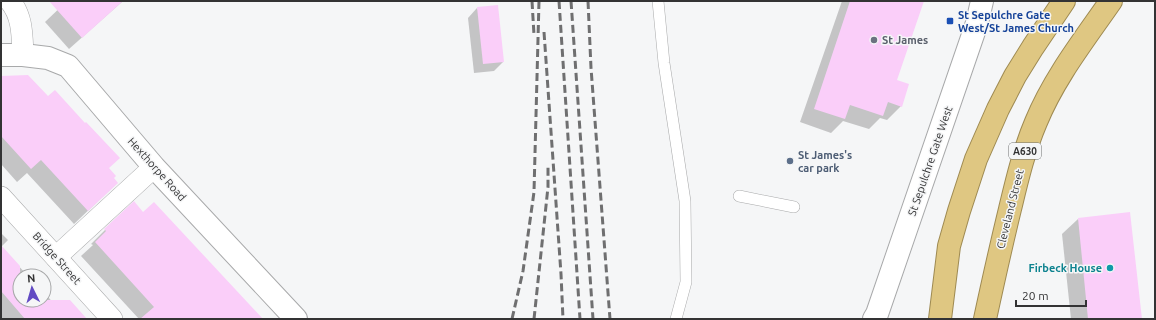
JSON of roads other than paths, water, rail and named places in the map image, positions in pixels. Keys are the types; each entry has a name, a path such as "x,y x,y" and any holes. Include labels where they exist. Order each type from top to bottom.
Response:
{"highway":[{"path":"940,319 949,246 958,211 976,159 998,109 1015,76 1064,1"},
{"name":"Cleveland Street","path":"985,319 995,268 1016,182 1036,122 1050,92 1065,67 1110,1"}],"street":[{"path":"10,1 14,6 22,28 23,55"},
{"name":"St Sepulchre Gate West","path":"874,319 977,23 982,1"},
{"name":"Hexthorpe Road","path":"1,55 23,55 48,58 68,66 154,167 296,319"},
{"path":"56,256 154,167"},
{"name":"Bridge Street","path":"1,197 112,319"}],"lane":[{"path":"658,1 664,63 685,201 686,282 676,319"},
{"path":"739,196 794,207"}],"railway":[{"path":"532,1 534,35"},
{"path":"512,319 523,271 534,192 539,1"},
{"path":"559,1 580,319"},
{"path":"571,1 593,319"},
{"path":"588,1 591,68 610,319"},
{"path":"544,32 563,319"},
{"path":"534,319 548,187 548,164"}],"place":[{"name":"St Sepulchre Gate West/St James Church","path":"950,21"},
{"name":"St James","path":"874,40"},
{"name":"St James's car park","path":"790,161"},
{"name":"Firbeck House","path":"1110,268"}]}
